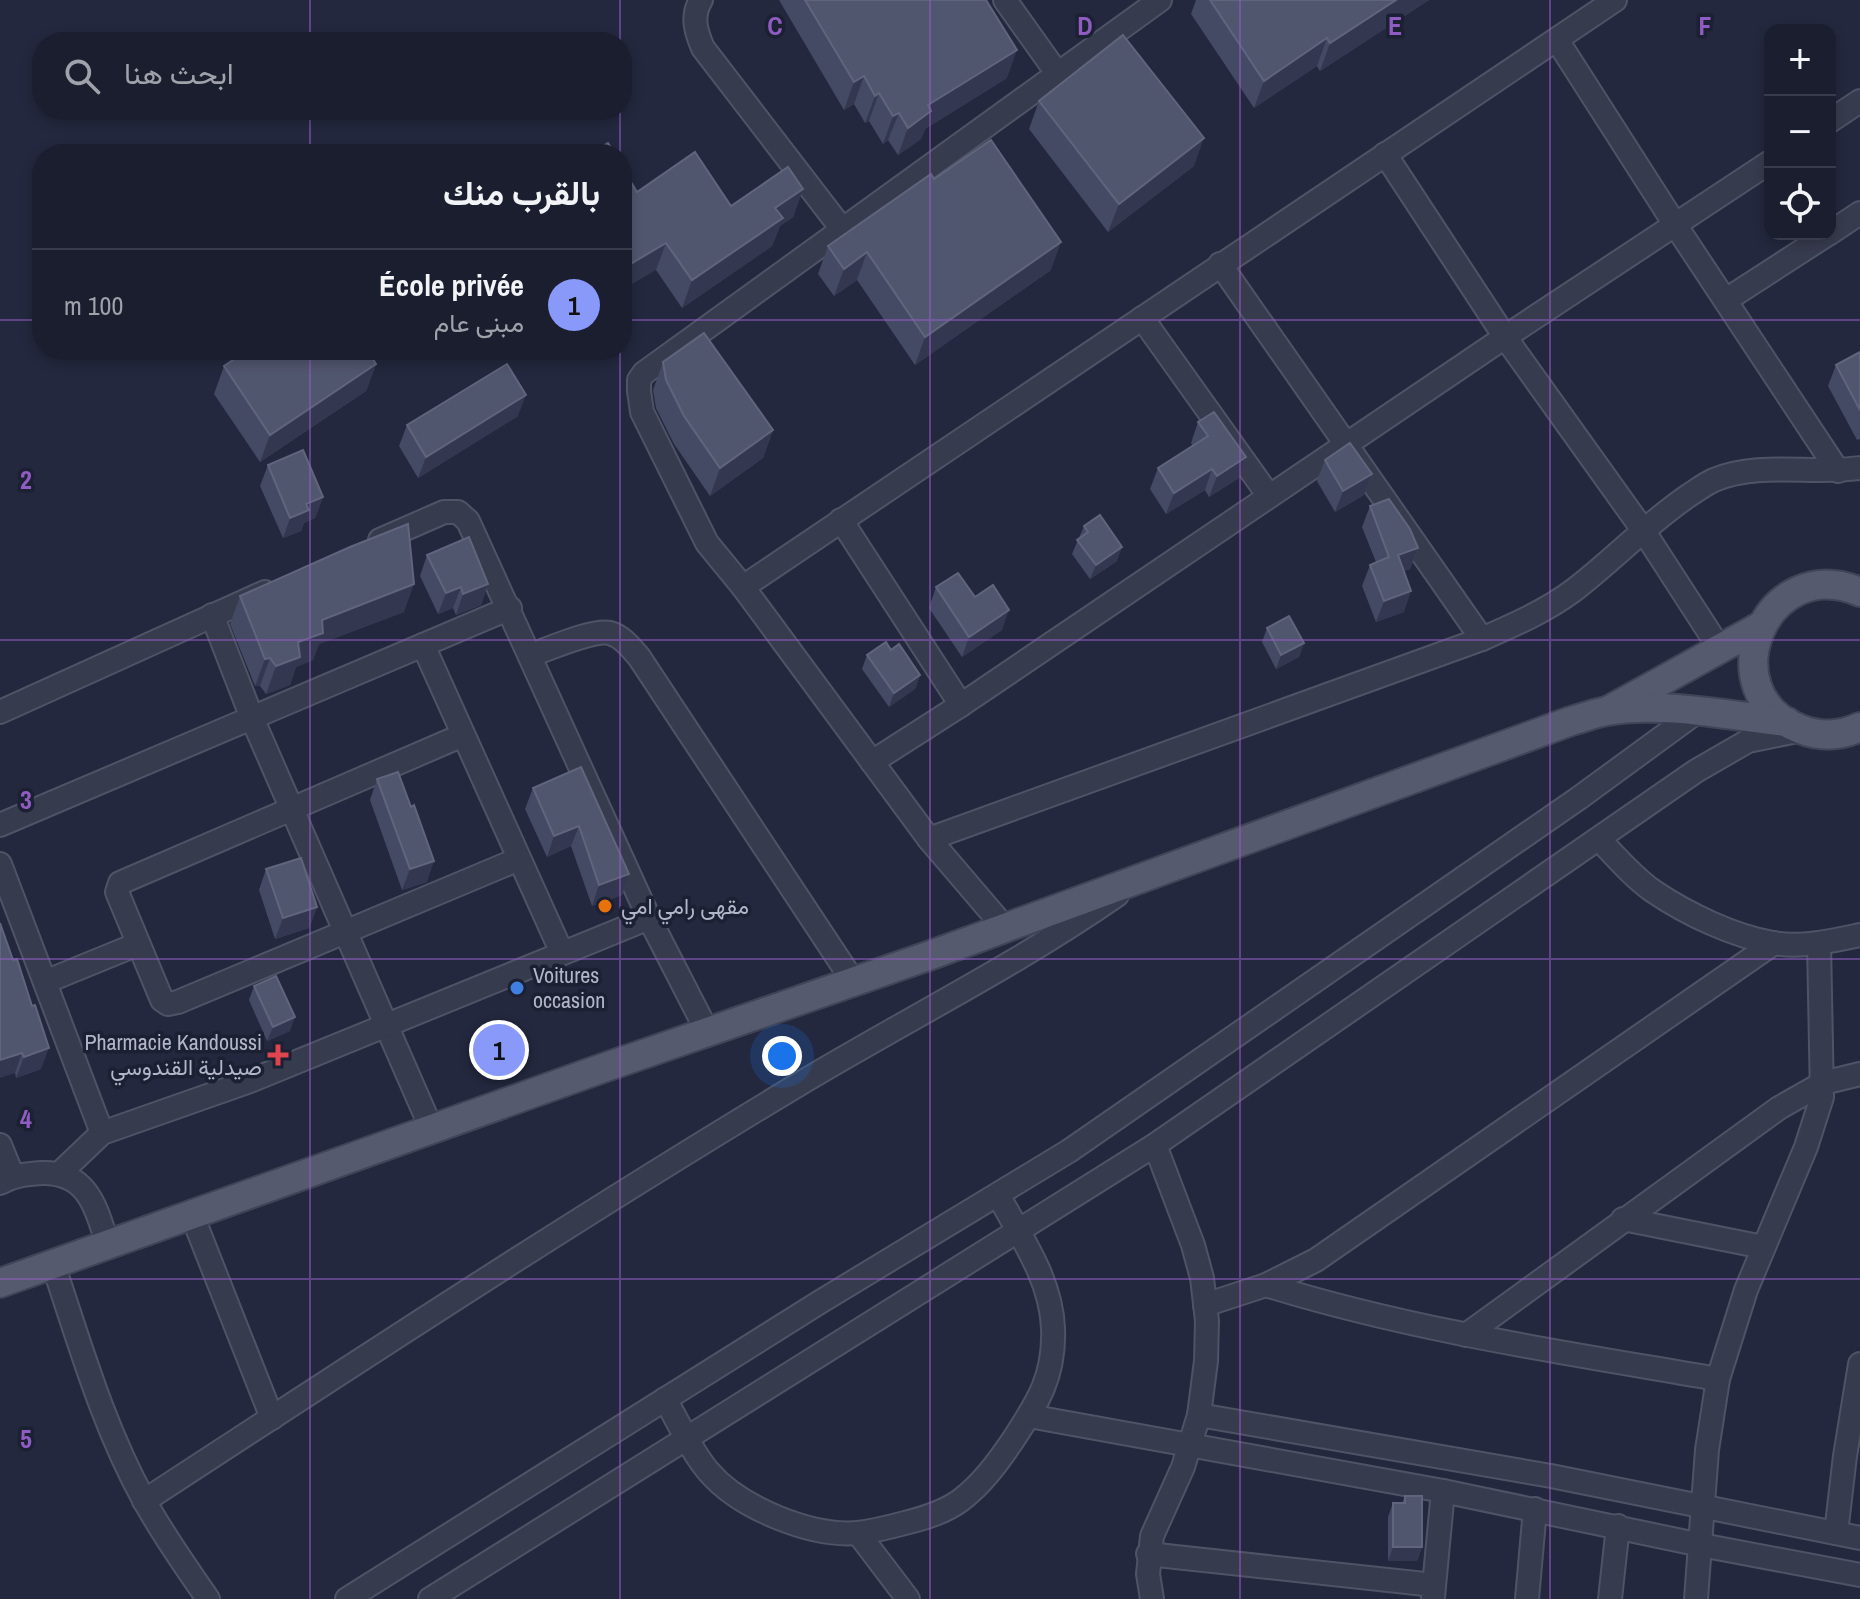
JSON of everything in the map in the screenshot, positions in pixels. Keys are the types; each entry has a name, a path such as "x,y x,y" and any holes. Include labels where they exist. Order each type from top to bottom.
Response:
{"main road":[{"path":"1794,726 1768,703 1756,679 1754,652 1761,626 1778,604 1801,590 1829,585 1859,590"},
{"path":"0,1283 1005,928 1530,735 1608,710 1761,626"},
{"path":"1608,710 1698,711 1852,733"}],"street":[{"path":"701,0 696,7 695,22 703,48 842,229"},
{"path":"1005,0 1057,73"},
{"path":"1005,928 929,839 707,543 642,412 639,380 644,373 1160,0"},
{"path":"743,587 1615,0"},
{"path":"1557,40 1726,300 1849,470"},
{"path":"1836,117 1860,101"},
{"path":"1385,154 1505,337 1643,530 1720,649"},
{"path":"872,762 1764,166"},
{"path":"1836,228 1860,213"},
{"path":"1726,300 1818,240"},
{"path":"1220,264 1482,639"},
{"path":"1142,318 1269,496"},
{"path":"929,839 1482,639 1541,612 1574,590 1643,530 1712,481 1736,473 1849,470"},
{"path":"357,550 444,512 458,512 468,521 649,918 708,1033"},
{"path":"841,520 961,705"},
{"path":"0,712 284,583"},
{"path":"0,825 510,608"},
{"path":"212,615 252,718 432,1130"},
{"path":"531,655 599,632 625,641 639,657 853,981"},
{"path":"423,645 562,953"},
{"path":"347,1599 1069,1151 1579,798 1698,711"},
{"path":"430,1599 1155,1145 1696,771 1748,741 1794,726"},
{"path":"463,735 120,883 117,892 162,1000 172,1004 519,859"},
{"path":"1599,839 1653,891 1732,931 1774,943 1819,943 1860,935"},
{"path":"0,864 102,1133"},
{"path":"144,1501 497,1271 796,1086 1072,926 1142,877"},
{"path":"59,1174 102,1133 250,1081 649,918"},
{"path":"1205,1305 1266,1285 1316,1260 1774,943"},
{"path":"1696,1599 1702,1506 1718,1379 1738,1313 1816,1120 1823,1083 1819,943"},
{"path":"45,982 138,944"},
{"path":"1466,1335 1779,1108 1823,1083 1860,1074"},
{"path":"0,1145 7,1180 29,1174 59,1174 76,1182 90,1198 108,1245"},
{"path":"1152,1599 1148,1554 1152,1536 1191,1445 1199,1415 1206,1361 1202,1278 1193,1245 1155,1145"},
{"path":"665,1399 710,1473 755,1506 807,1528 858,1533 916,1520 960,1501 995,1467 1042,1395 1050,1372 1053,1328 1044,1282 998,1195"},
{"path":"192,1215 272,1418"},
{"path":"1623,1219 1763,1247"},
{"path":"53,1264 100,1403 144,1501 208,1599"},
{"path":"1266,1285 1376,1316 1466,1335 1718,1379"},
{"path":"1836,1533 1860,1364"},
{"path":"1199,1415 1551,1476 1860,1538"},
{"path":"1029,1416 1443,1491 1860,1575"},
{"path":"1148,1554 1433,1592 1443,1491"},
{"path":"1527,1599 1535,1509"},
{"path":"1610,1599 1618,1526"},
{"path":"858,1533 908,1599"}],"building":[{"path":"805,0 986,0 1017,50 928,105 931,111 908,128 899,113 893,116 879,93 875,96 864,76 854,82"},
{"path":"1210,0 1396,0 1330,43 1327,38 1264,81"},
{"path":"1123,35 1204,138 1119,204 1039,101"},
{"path":"991,140 1061,242 925,337 867,252 844,269 828,246 931,174 934,179"},
{"path":"695,152 731,206 788,167 803,189 775,208 783,218 692,280 666,243 632,263 632,184 637,192"},
{"path":"704,333 773,430 720,468 684,416 666,380 663,362"},
{"path":"1860,352 1860,410 1836,365"},
{"path":"233,360 373,360 376,364 270,435 224,366"},
{"path":"507,364 526,395 426,457 407,425"},
{"path":"1214,412 1246,457 1217,476 1212,469 1174,493 1158,468 1208,436 1198,422"},
{"path":"1350,443 1372,474 1343,491 1325,460"},
{"path":"303,450 323,497 306,504 309,510 290,518 268,465"},
{"path":"1389,499 1410,529 1418,548 1398,555 1411,591 1384,601 1370,565 1389,557 1370,506"},
{"path":"1100,515 1122,547 1096,565 1077,540 1088,532 1084,526"},
{"path":"408,524 414,584 322,620 323,633 298,642 300,657 276,666 270,658 265,659 240,596"},
{"path":"469,537 488,584 463,594 461,587 446,593 427,555"},
{"path":"958,573 975,597 993,585 1009,610 969,637 936,587"},
{"path":"1289,616 1304,643 1281,655 1267,628"},
{"path":"886,642 891,650 899,644 920,675 894,693 867,655"},
{"path":"581,767 629,874 599,885 579,826 554,836 533,788"},
{"path":"398,772 411,807 414,805 434,861 410,869 377,779"},
{"path":"301,858 317,907 283,918 266,869"},
{"path":"0,923 13,960 17,959 49,1048 24,1057 22,1053 0,1060"},
{"path":"276,976 295,1017 273,1027 254,986"},
{"path":"1405,1496 1422,1496 1422,1547 1393,1547 1393,1503 1405,1503"}],"place":[{"name":"مقهى رامي امي","path":"605,906"},
{"name":"Voitures occasion","path":"517,988"},
{"name":"École privée","path":"499,1050"},
{"name":"Pharmacie Kandoussi صيدلية القندوسي","path":"278,1055"}]}
